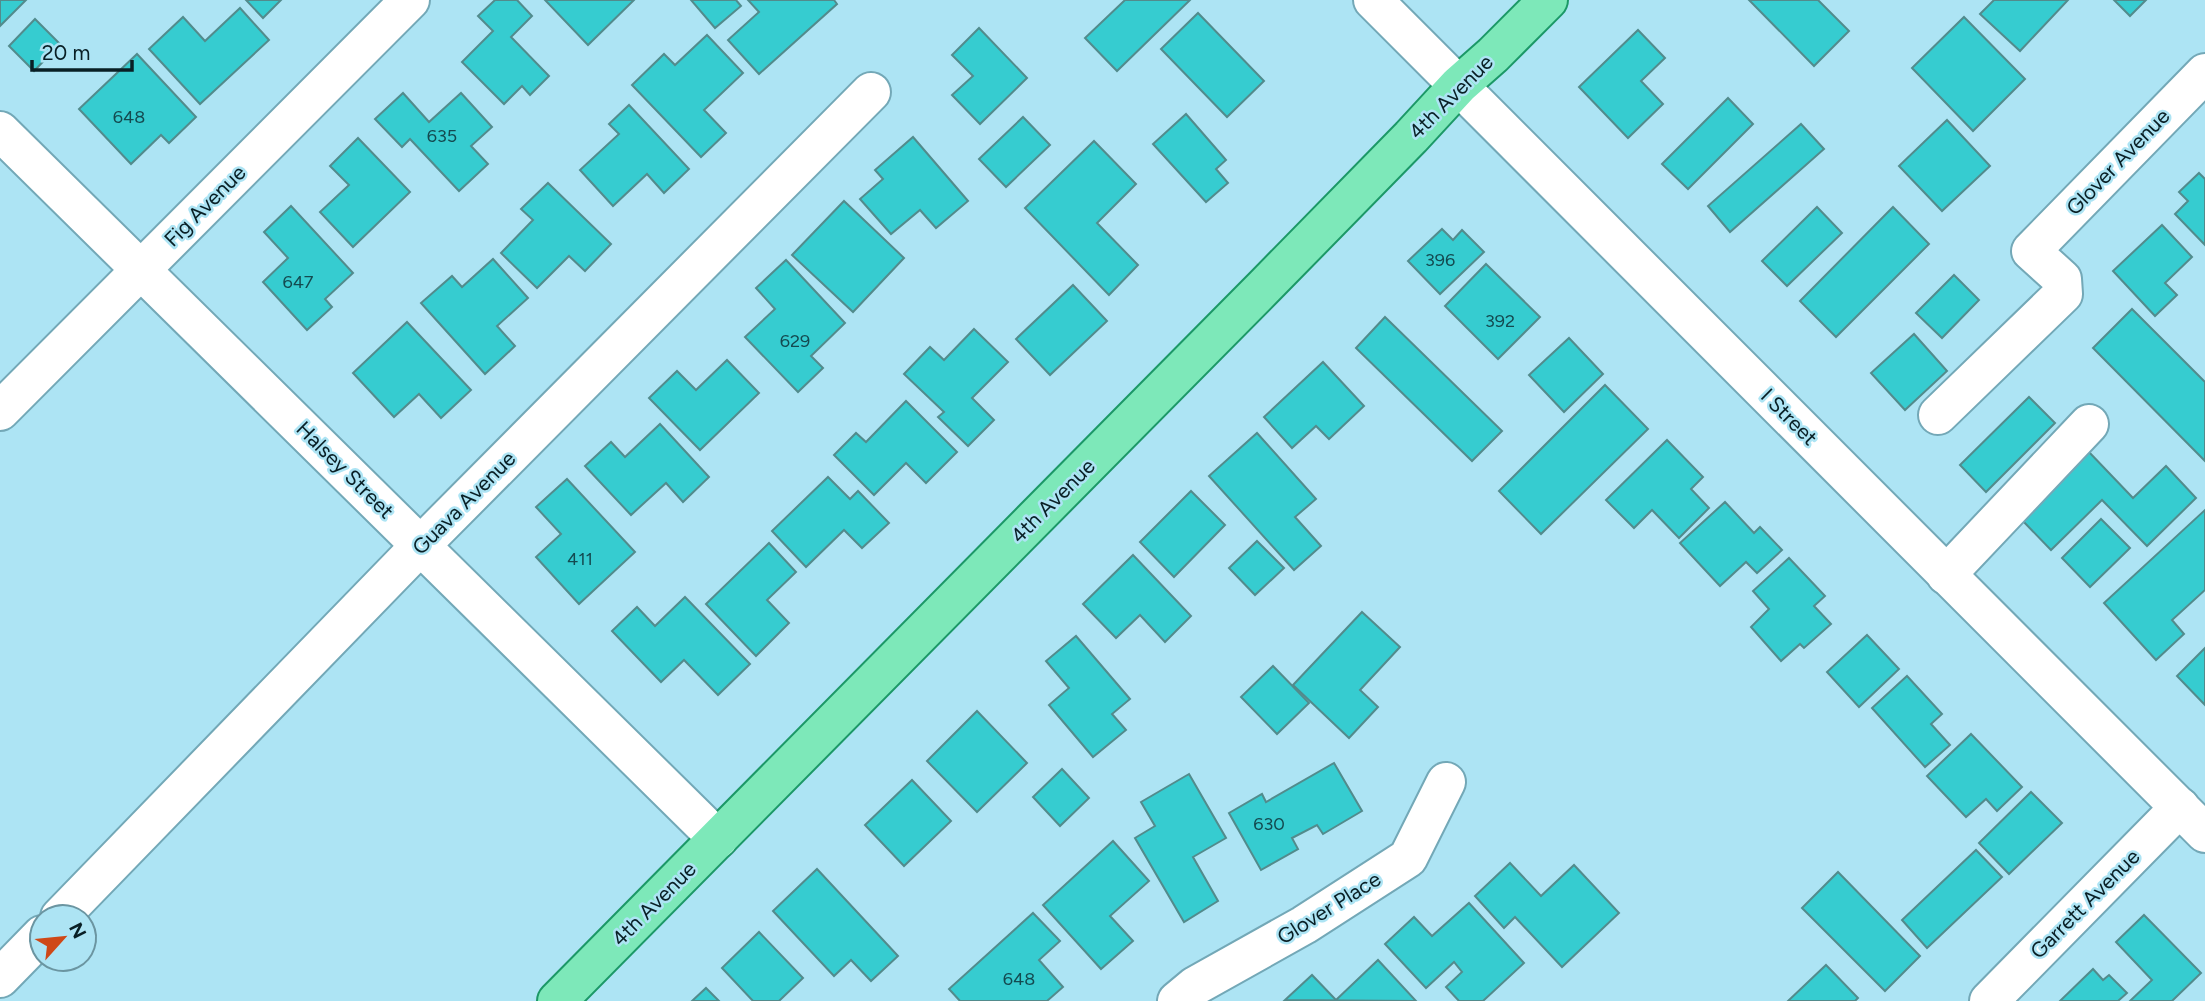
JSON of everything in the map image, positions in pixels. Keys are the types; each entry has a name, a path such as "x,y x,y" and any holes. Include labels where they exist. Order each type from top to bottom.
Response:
{"main road":[{"name":"4th Avenue","path":"557,1001 1376,173 1459,85 1548,0"}],"street":[{"name":"Fig Avenue","path":"0,411 410,0"},
{"name":"I Street","path":"1373,0 2192,820"},
{"name":"Glover Avenue","path":"1938,415 2063,294 2062,278 2031,251 2205,73"},
{"name":"Guava Avenue","path":"74,903 421,545 871,92"},
{"name":"Halsey Street","path":"0,131 718,839"},
{"path":"1946,575 2090,424"},
{"name":"Glover Place","path":"1177,1001 1195,986 1304,925 1408,858 1446,782"},
{"name":"Garrett Avenue","path":"1989,1001 2192,820"},
{"path":"0,978 28,949"}],"building":[{"path":"0,0 26,0 0,26"},
{"path":"246,0 281,0 263,18"},
{"path":"495,0 517,0 532,16 511,37 549,76 530,95 522,86 504,104 462,62 493,31 478,16"},
{"path":"545,0 634,0 588,45"},
{"path":"691,0 736,0 741,6 715,28"},
{"path":"748,0 834,0 837,4 759,74 728,40 759,12"},
{"path":"1125,0 1190,0 1117,71 1085,38"},
{"path":"1749,0 1818,0 1849,31 1814,66"},
{"path":"1994,0 2068,0 2020,51 1980,14"},
{"path":"2114,0 2146,0 2130,16"},
{"path":"240,8 269,40 200,104 149,49 183,17 205,41"},
{"path":"1198,13 1264,81 1227,117 1161,49"},
{"path":"1964,17 2025,79 1973,131 1912,68"},
{"path":"35,19 60,44 34,71 9,46"},
{"path":"979,28 1027,78 980,124 952,95 973,76 952,55"},
{"path":"1638,30 1665,58 1641,81 1663,104 1628,138 1579,87"},
{"path":"707,35 743,73 704,110 726,133 701,157 632,85 664,54 675,65"},
{"path":"137,54 196,117 169,143 161,135 131,164 79,109"},
{"path":"403,93 429,122 461,93 492,127 471,146 488,164 459,191 410,139 402,147 375,119"},
{"path":"1728,98 1753,124 1688,189 1662,164"},
{"path":"629,105 689,169 664,193 647,174 613,206 580,170 619,134 609,124"},
{"path":"1186,114 1226,160 1216,169 1228,183 1206,202 1153,144"},
{"path":"1023,117 1050,145 1006,187 979,159"},
{"path":"1947,120 1990,166 1942,211 1899,166"},
{"path":"1801,124 1824,149 1730,232 1708,206"},
{"path":"913,137 968,201 936,228 920,210 891,234 860,199 883,179 875,170"},
{"path":"358,138 410,192 353,247 320,212 349,185 330,166"},
{"path":"1094,141 1136,184 1097,223 1138,265 1109,295 1025,208"},
{"path":"2199,173 2205,179 2205,245 2175,214 2188,201 2179,192"},
{"path":"548,183 611,244 585,271 569,256 537,288 501,253 533,220 521,209"},
{"path":"844,201 904,258 853,312 792,255"},
{"path":"291,206 353,273 325,299 332,307 307,330 263,282 288,258 264,232"},
{"path":"1817,207 1842,233 1787,286 1762,261"},
{"path":"1893,207 1929,244 1836,337 1800,301"},
{"path":"2162,225 2192,257 2165,283 2177,295 2155,316 2113,271"},
{"path":"1442,229 1453,240 1462,230 1484,252 1440,294 1408,261"},
{"path":"493,259 528,298 497,326 515,346 485,374 421,303 452,276 462,287"},
{"path":"786,260 845,323 811,356 823,368 798,392 745,337 775,309 756,288"},
{"path":"1486,264 1540,317 1498,359 1445,306"},
{"path":"1954,275 1979,300 1942,338 1916,313"},
{"path":"1073,285 1107,321 1050,375 1016,339"},
{"path":"2132,309 2205,382 2205,461 2093,348"},
{"path":"1385,317 1502,431 1472,461 1356,348"},
{"path":"407,322 471,390 441,418 419,394 394,417 353,373"},
{"path":"974,329 1008,362 972,398 994,420 968,446 938,417 944,412 904,374 930,347 944,360"},
{"path":"1914,334 1947,371 1905,410 1871,373"},
{"path":"1569,338 1603,374 1564,412 1529,375"},
{"path":"727,360 759,393 700,450 649,398 677,371 696,390"},
{"path":"1323,362 1364,406 1329,439 1316,426 1292,448 1264,417"},
{"path":"1605,385 1648,429 1541,534 1499,491"},
{"path":"2029,397 2055,423 1986,492 1960,465"},
{"path":"906,401 957,452 926,483 906,463 874,495 834,455 856,433 866,442"},
{"path":"660,424 709,477 683,502 666,483 631,515 585,466 611,442 625,457"},
{"path":"1257,433 1316,499 1295,517 1321,546 1294,570 1209,476"},
{"path":"1667,440 1703,477 1691,489 1709,508 1679,538 1652,510 1634,528 1606,500"},
{"path":"2088,451 2133,498 2166,466 2196,498 2147,546 2102,500 2051,550 2020,518"},
{"path":"828,477 850,499 858,491 889,523 862,548 844,530 806,567 772,531"},
{"path":"567,479 635,552 579,604 536,557 561,534 536,507"},
{"path":"1191,491 1225,525 1174,577 1140,542"},
{"path":"1725,502 1754,533 1760,527 1782,550 1757,573 1746,562 1720,586 1680,543"},
{"path":"2205,510 2205,590 2172,620 2184,634 2156,660 2104,603"},
{"path":"2101,519 2130,548 2090,587 2062,558"},
{"path":"1257,541 1284,568 1255,595 1229,568"},
{"path":"769,543 796,572 767,600 789,623 756,656 706,604"},
{"path":"1133,555 1191,616 1165,642 1140,615 1116,638 1083,604"},
{"path":"1789,558 1825,596 1814,606 1831,624 1804,648 1800,644 1781,661 1751,627 1769,609 1753,591"},
{"path":"685,597 750,664 718,695 684,660 661,682 612,631 637,607 655,626"},
{"path":"1362,612 1400,647 1360,690 1378,707 1349,738 1293,685"},
{"path":"1867,635 1899,669 1859,707 1827,672"},
{"path":"1076,636 1130,699 1112,714 1126,730 1093,757 1049,705 1069,688 1046,661"},
{"path":"2205,648 2205,705 2177,676"},
{"path":"1273,666 1309,703 1277,734 1241,697"},
{"path":"1907,676 1942,714 1931,724 1950,745 1925,767 1872,708"},
{"path":"977,711 1027,763 977,812 927,761"},
{"path":"1971,734 2022,787 1997,811 1986,799 1966,817 1927,776"},
{"path":"1334,763 1362,811 1323,834 1317,825 1292,838 1298,849 1261,870 1229,813 1262,794 1266,802"},
{"path":"1062,769 1089,798 1060,826 1033,797"},
{"path":"1189,774 1226,838 1193,857 1218,901 1184,922 1135,838 1155,826 1141,802"},
{"path":"912,780 951,821 904,866 865,825"},
{"path":"2031,792 2062,823 2009,874 1979,843"},
{"path":"1113,841 1149,881 1110,916 1133,941 1101,969 1043,905"},
{"path":"1976,850 2002,877 1927,948 1902,920"},
{"path":"1510,863 1541,896 1574,865 1619,913 1562,967 1515,917 1504,928 1475,896"},
{"path":"817,869 898,956 871,981 851,960 834,976 773,911"},
{"path":"1838,872 1920,956 1885,991 1802,908"},
{"path":"1469,903 1524,963 1483,1001 1459,1001 1446,987 1462,972 1454,962 1426,988 1385,944 1414,917 1432,936"},
{"path":"1033,913 1060,941 1039,960 1063,987 1047,1001 960,1001 949,989"},
{"path":"2144,915 2201,973 2172,1001 2130,1001 2152,980 2116,942"},
{"path":"759,932 803,978 779,1001 753,1001 722,968"},
{"path":"1378,960 1416,1001 1285,1000 1312,975 1336,1000"},
{"path":"1826,965 1858,998 1855,1001 1788,1001"},
{"path":"2093,969 2103,980 2109,975 2127,993 2118,1001 2060,1001"},
{"path":"706,988 719,1001 692,1001"}]}
